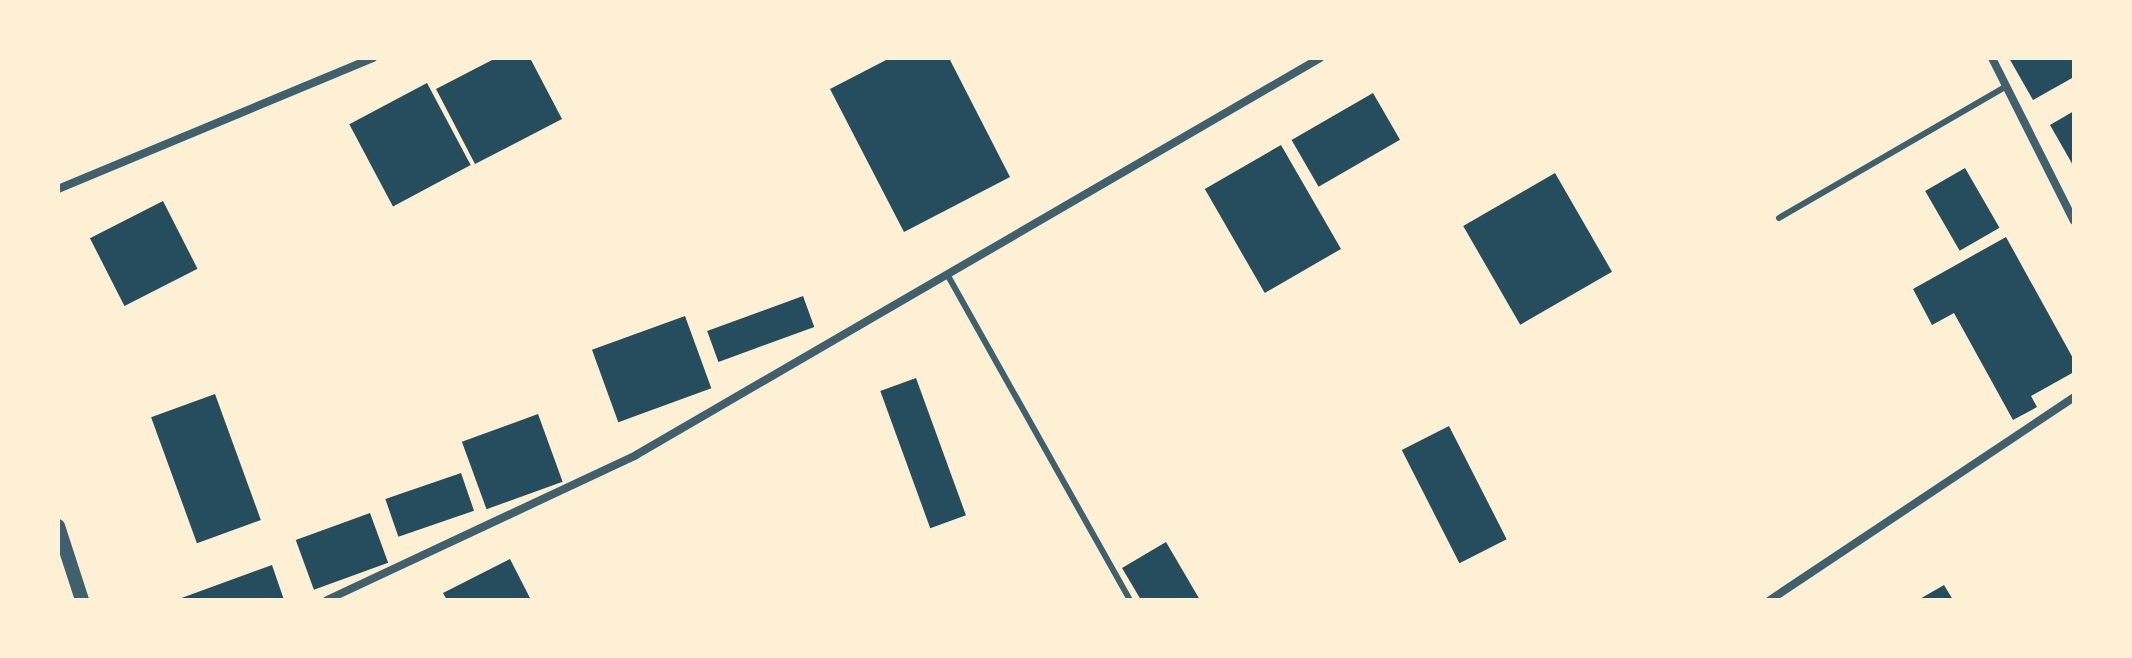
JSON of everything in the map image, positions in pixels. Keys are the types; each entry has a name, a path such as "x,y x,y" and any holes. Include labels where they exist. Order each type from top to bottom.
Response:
{"street":[{"path":"58,189 373,58"},
{"path":"327,600 636,455 1320,58"},
{"path":"1992,58 2074,221"},
{"path":"1770,600 2074,397"},
{"path":"58,526 82,600"}],"lane":[{"path":"1779,218 2007,86"},
{"path":"947,274 1130,600"}],"building":[{"path":"496,58 530,58 562,119 475,164 436,89"},
{"path":"890,58 949,58 1010,177 904,232 830,89"},
{"path":"2009,58 2074,58 2074,77 2033,100"},
{"path":"427,83 471,165 393,206 349,124"},
{"path":"1373,93 1400,140 1319,187 1292,140"},
{"path":"2074,111 2074,167 2050,125"},
{"path":"1281,145 1341,249 1265,293 1205,189"},
{"path":"1965,168 2000,228 1960,251 1925,191"},
{"path":"1555,173 1612,272 1520,325 1463,226"},
{"path":"163,201 198,269 124,306 90,238"},
{"path":"2006,237 2074,360 2074,372 2031,396 2037,407 2013,420 1954,313 1932,325 1913,289"},
{"path":"803,296 814,327 718,362 707,331"},
{"path":"685,316 711,388 618,422 592,350"},
{"path":"916,378 966,515 930,528 880,391"},
{"path":"215,394 261,520 197,543 151,417"},
{"path":"538,414 563,482 487,509 462,442"},
{"path":"1449,426 1507,539 1459,563 1402,450"},
{"path":"461,473 474,511 398,537 385,499"},
{"path":"370,513 388,563 314,590 296,540"},
{"path":"1166,542 1200,600 1141,600 1122,568"},
{"path":"510,559 531,600 447,600 443,593"},
{"path":"272,565 284,600 176,600"},
{"path":"1944,585 1953,600 1918,600"}]}
